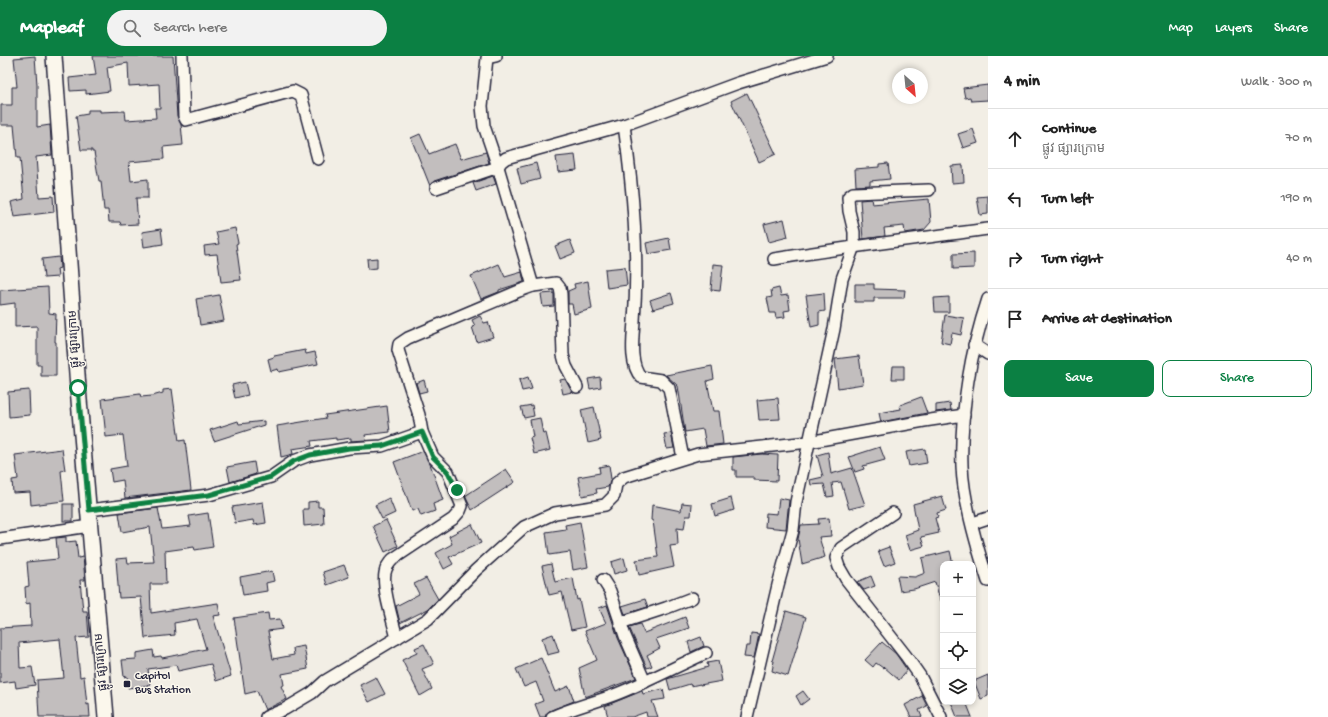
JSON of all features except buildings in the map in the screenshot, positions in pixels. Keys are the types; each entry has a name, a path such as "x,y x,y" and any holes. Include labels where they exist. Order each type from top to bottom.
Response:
{"main road":[{"name":"ផ្លូវ ផ្សារក្រោម","path":"54,56 106,717"}],"street":[{"path":"182,56 184,116 186,120 293,91 301,95 318,158"},
{"path":"496,56 487,58 482,106 484,126 498,167 533,286"},
{"path":"436,188 498,167 506,158 624,125 738,83 827,56"},
{"path":"624,125 634,218 637,288 634,330 635,368 641,377 661,380 669,388 683,458"},
{"path":"747,717 778,585 793,530 796,502 834,329 842,279 854,246 854,232 849,211 848,197 853,193 929,190"},
{"path":"774,259 854,246 876,245 988,229"},
{"path":"397,638 388,601 384,574 387,566 393,559 453,519 460,511 462,506 448,472 433,457 422,432 420,420 398,350 399,344 408,338 533,286 556,283 560,288 563,355 566,366 577,387"},
{"path":"988,299 974,345 964,415 962,467 966,495 988,581"},
{"path":"974,345 988,354"},
{"path":"266,717 285,709 312,693 325,681 428,620 476,570 524,527 555,513 605,505 614,496 616,484 620,479 698,454 809,442 964,415"},
{"path":"89,510 209,495 271,477 294,461 310,455 349,448 382,446 422,432"},
{"path":"894,512 841,548 836,558 846,579 920,676 941,717"},
{"path":"973,524 988,518"},
{"path":"0,539 90,526"},
{"path":"603,580 610,591 620,623 645,682"},
{"path":"620,623 692,598"},
{"path":"552,717 578,706 606,698 645,682 706,653"}],"place":[{"name":"Capitol Bus Station","path":"127,684"}],"route":[{"path":"78,388 89,510 209,495 271,477 294,461 310,455 349,448 375,448 422,432 433,457 448,472 457,490"}]}
